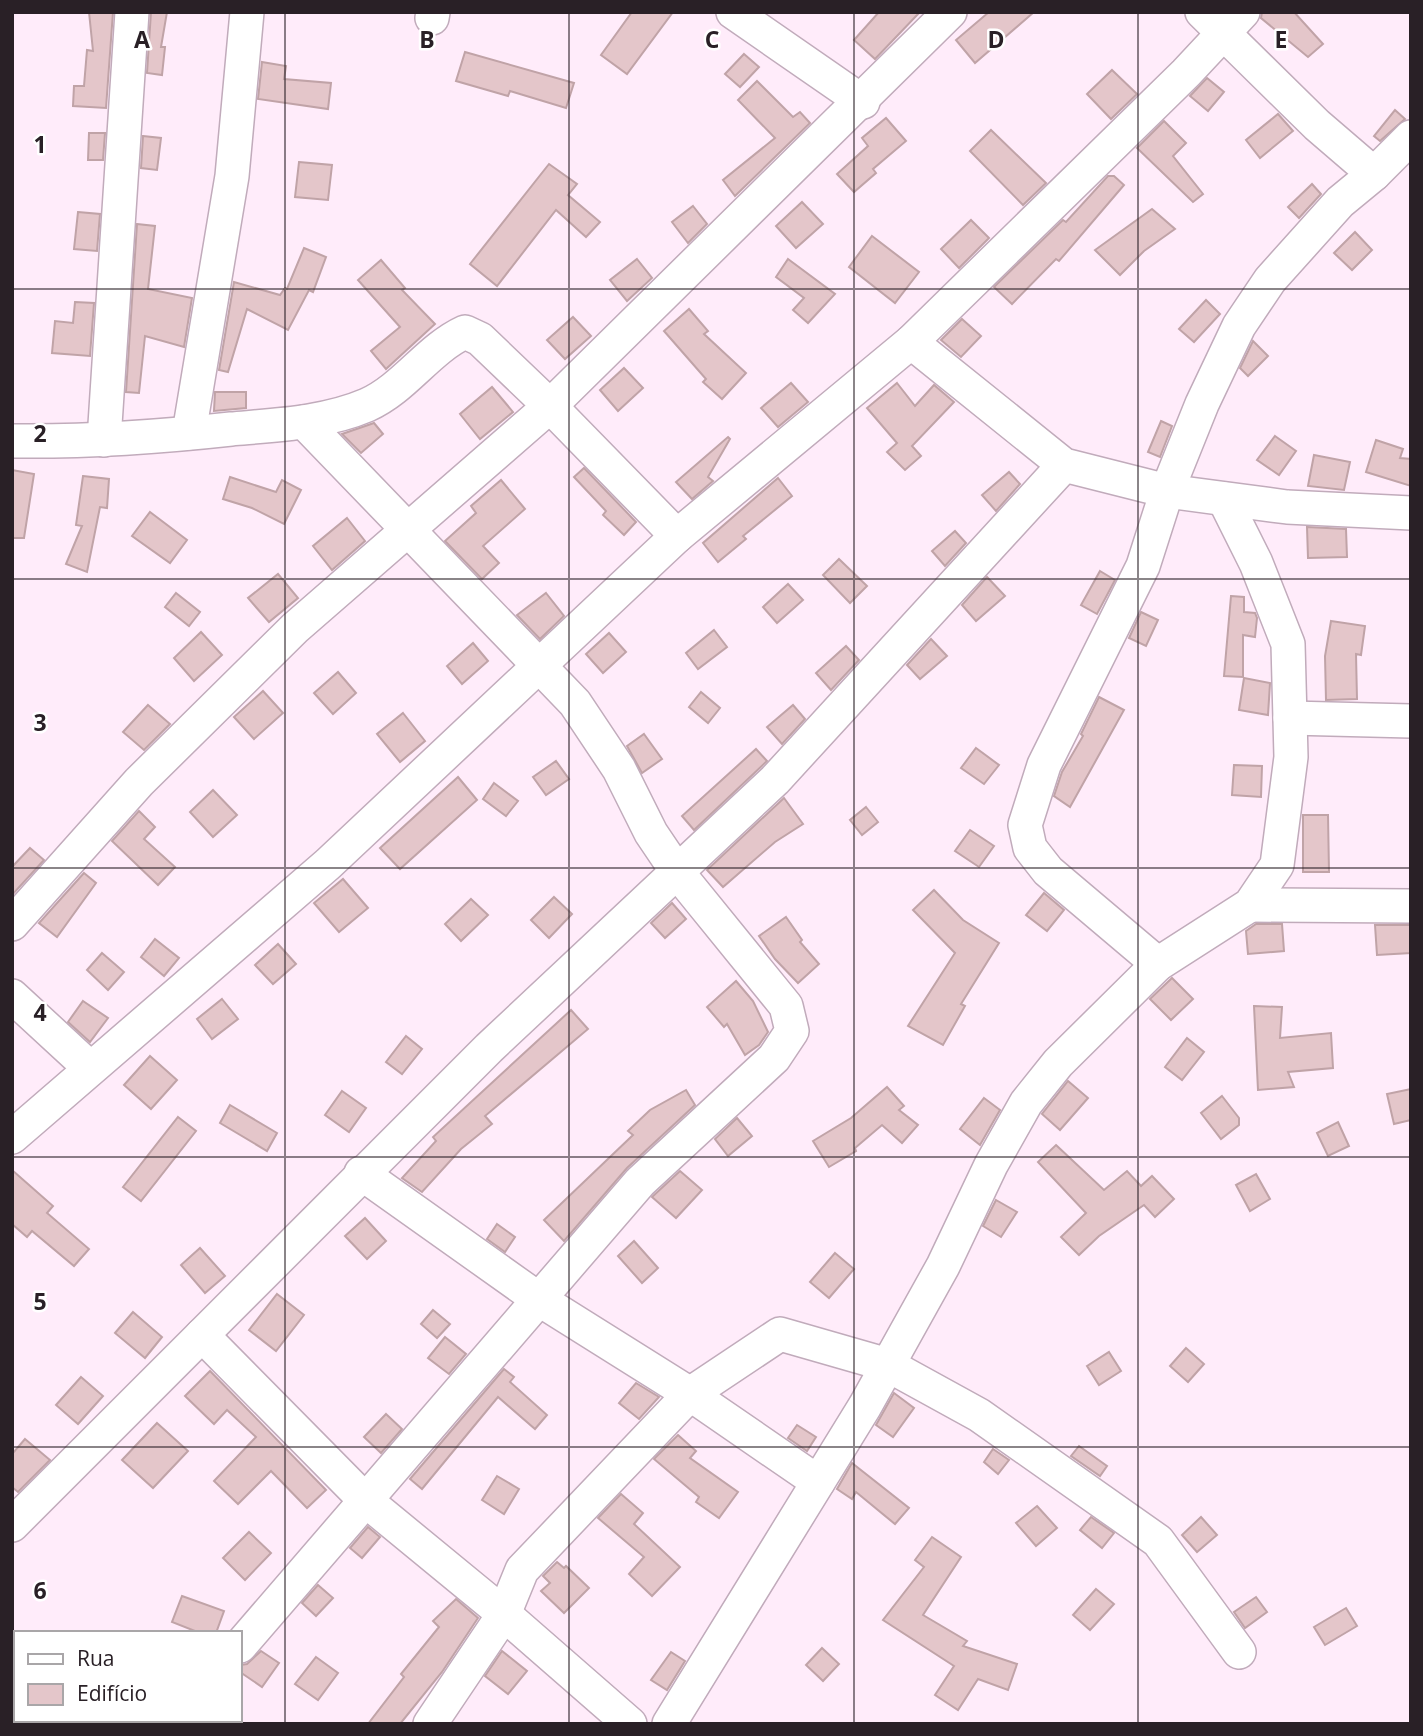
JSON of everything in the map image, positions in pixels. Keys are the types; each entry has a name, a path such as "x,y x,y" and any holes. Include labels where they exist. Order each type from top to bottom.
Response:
{"street":[{"path":"104,440 132,12"},
{"path":"190,433 232,176 247,12"},
{"path":"733,12 863,102"},
{"path":"12,924 149,772 295,628 550,407 863,102 950,12"},
{"path":"12,1137 328,864 677,536 911,342 1224,19 1317,125 1374,174"},
{"path":"1158,964 1048,872 1030,848 1025,825 1044,765 1143,566 1167,491 1202,404 1239,326 1270,280 1340,202 1374,174 1411,137"},
{"path":"12,441 104,440 304,422 368,404 403,380 448,340 465,332 480,339 677,536"},
{"path":"911,342 1064,465 1167,491 1224,499 1287,507 1411,513"},
{"path":"242,1644 537,1298 640,1182 774,1058 793,1031 786,1006 678,873 651,832 619,769 575,703 304,422"},
{"path":"12,1525 361,1173 489,1048 775,780 1064,465"},
{"path":"669,1724 888,1365 943,1266 991,1166 1026,1103 1058,1063 1158,964 1250,905 1277,865 1291,757 1288,644 1256,563 1224,499"},
{"path":"1290,718 1411,721"},
{"path":"1250,905 1411,906"},
{"path":"12,996 90,1068"},
{"path":"361,1173 537,1298 690,1394 818,1482"},
{"path":"430,1724 504,1614 522,1570 690,1394 780,1334 888,1365 979,1415 1158,1541 1239,1652"},
{"path":"202,1335 364,1499 504,1614 630,1724"}],"building":[{"path":"89,12 113,12 106,108 73,106 74,86 84,86 87,50 93,51"},
{"path":"151,12 167,12 161,47 165,47 162,75 147,73"},
{"path":"632,12 673,12 627,74 601,55"},
{"path":"879,12 920,12 875,59 854,40"},
{"path":"989,12 1034,12 975,63 956,40"},
{"path":"1262,12 1294,12 1323,44 1308,57 1261,18"},
{"path":"465,52 574,83 566,108 510,91 508,96 456,81"},
{"path":"744,54 759,67 740,87 725,74"},
{"path":"262,62 286,66 284,79 331,83 328,109 258,99"},
{"path":"1112,70 1137,94 1111,119 1087,94"},
{"path":"1207,78 1224,92 1208,111 1190,96"},
{"path":"757,81 793,117 800,112 810,123 735,196 723,180 775,138 738,100"},
{"path":"1395,110 1405,119 1380,141 1374,136"},
{"path":"1278,114 1293,131 1260,158 1246,140"},
{"path":"886,118 906,141 873,169 876,173 854,192 837,174 868,146 862,138"},
{"path":"1164,121 1186,143 1173,156 1203,194 1193,202 1137,148"},
{"path":"991,130 1046,183 1023,205 970,151"},
{"path":"89,133 105,133 103,160 88,160"},
{"path":"143,136 161,138 157,170 141,168"},
{"path":"299,162 332,165 328,200 295,197"},
{"path":"549,164 577,184 568,195 600,222 586,237 556,210 497,286 470,264"},
{"path":"1108,176 1114,176 1124,185 1059,261 1056,259 1012,304 994,287 1063,220 1066,222"},
{"path":"1312,184 1321,194 1299,218 1288,207"},
{"path":"802,202 823,224 796,248 776,226"},
{"path":"693,206 707,224 688,243 672,222"},
{"path":"1152,209 1175,229 1144,251 1120,275 1095,250"},
{"path":"78,212 100,214 97,251 74,249"},
{"path":"971,220 989,238 959,268 941,249"},
{"path":"137,224 155,226 148,289 192,298 184,347 145,336 139,393 126,392"},
{"path":"1355,232 1372,250 1352,270 1334,253"},
{"path":"872,236 919,272 895,303 849,267"},
{"path":"304,248 326,257 313,292 309,290 288,330 247,309 228,372 219,370 234,282 280,295 287,289"},
{"path":"637,259 652,278 627,301 610,280"},
{"path":"788,259 835,294 808,323 793,310 804,298 776,277"},
{"path":"381,260 405,288 402,290 435,324 386,369 371,351 400,327 358,280"},
{"path":"1206,300 1220,314 1194,342 1179,329"},
{"path":"75,302 94,303 90,356 52,353 55,321 73,323"},
{"path":"689,309 708,331 704,334 746,373 722,399 703,382 706,379 664,331"},
{"path":"573,317 591,336 565,359 547,340"},
{"path":"962,319 981,336 961,357 941,340"},
{"path":"1253,341 1268,356 1248,376 1240,368"},
{"path":"624,368 643,388 618,411 600,390"},
{"path":"791,383 808,402 778,427 761,408"},
{"path":"897,383 915,406 934,385 954,402 912,446 921,456 905,470 887,452 897,443 867,408"},
{"path":"492,387 513,412 480,439 460,414"},
{"path":"215,392 246,392 246,408 214,411"},
{"path":"1161,421 1172,426 1160,457 1148,452"},
{"path":"374,423 383,434 361,453 342,434"},
{"path":"1275,436 1296,451 1279,475 1257,460"},
{"path":"728,437 730,439 708,477 713,481 692,499 676,482"},
{"path":"1376,440 1403,449 1400,458 1411,459 1411,486 1366,472"},
{"path":"1314,455 1350,462 1344,490 1308,486"},
{"path":"584,468 636,522 624,535 603,515 606,511 574,477"},
{"path":"12,470 34,474 24,538 12,538"},
{"path":"1009,472 1020,484 996,511 982,495"},
{"path":"83,476 109,479 107,508 100,507 87,572 66,564 82,526 76,525"},
{"path":"230,477 276,492 282,480 301,490 284,524 252,508 223,499"},
{"path":"778,478 792,496 743,536 746,539 718,562 703,543"},
{"path":"501,480 525,509 483,546 499,563 482,579 445,541 476,513 471,506"},
{"path":"150,512 187,540 170,563 132,536"},
{"path":"347,518 365,541 332,570 313,546"},
{"path":"1307,527 1346,529 1347,557 1308,558"},
{"path":"955,531 966,543 945,566 932,551"},
{"path":"839,559 867,586 850,603 823,575"},
{"path":"1100,571 1115,580 1097,614 1081,605"},
{"path":"278,574 298,598 269,622 248,598"},
{"path":"987,577 1005,596 976,621 962,605"},
{"path":"788,584 803,600 777,623 763,607"},
{"path":"176,593 200,612 189,626 165,607"},
{"path":"546,593 564,616 540,639 517,615"},
{"path":"1231,596 1244,597 1244,612 1255,613 1257,618 1255,637 1243,635 1243,677 1224,676"},
{"path":"1141,612 1158,620 1146,646 1129,638"},
{"path":"1331,621 1365,626 1361,655 1356,654 1357,699 1326,700 1325,656"},
{"path":"714,630 727,647 698,669 686,653"},
{"path":"201,632 222,655 194,681 174,658"},
{"path":"609,633 626,652 603,673 586,654"},
{"path":"931,639 947,656 920,679 907,665"},
{"path":"473,643 488,661 462,684 447,666"},
{"path":"846,646 859,660 831,690 816,673"},
{"path":"338,672 356,693 333,714 314,693"},
{"path":"1244,678 1270,683 1268,715 1239,710"},
{"path":"263,691 283,713 254,739 234,717"},
{"path":"701,692 720,708 708,723 689,707"},
{"path":"1099,697 1124,710 1070,807 1054,796 1062,772 1083,736 1081,734"},
{"path":"148,705 170,724 144,750 123,732"},
{"path":"793,705 805,719 782,744 767,727"},
{"path":"403,713 425,741 400,762 377,734"},
{"path":"644,734 662,759 642,773 627,746"},
{"path":"976,748 999,765 984,784 961,768"},
{"path":"756,749 767,761 694,830 682,816"},
{"path":"556,761 569,779 546,795 533,777"},
{"path":"1234,765 1262,766 1261,797 1232,795"},
{"path":"458,777 477,800 400,869 380,848"},
{"path":"494,783 518,801 506,816 483,799"},
{"path":"213,790 237,815 213,837 190,812"},
{"path":"784,798 803,824 775,842 723,887 707,870"},
{"path":"866,807 878,822 862,835 850,820"},
{"path":"139,811 155,827 144,839 175,867 158,885 112,841"},
{"path":"1303,815 1328,815 1329,872 1303,872"},
{"path":"970,830 994,846 979,867 955,851"},
{"path":"30,848 44,860 12,895 12,867"},
{"path":"84,873 96,883 57,937 39,923"},
{"path":"343,879 368,908 339,932 314,903"},
{"path":"934,890 963,920 999,943 961,1004 965,1006 943,1045 908,1026 955,953 913,910"},
{"path":"1044,893 1064,910 1047,931 1026,915"},
{"path":"554,897 572,914 549,938 531,920"},
{"path":"471,899 488,915 461,941 445,924"},
{"path":"672,903 686,919 665,938 651,923"},
{"path":"786,917 802,940 800,942 819,964 798,983 775,959 759,936"},
{"path":"1256,924 1282,924 1284,951 1248,954 1246,931"},
{"path":"1375,925 1411,925 1411,953 1377,955"},
{"path":"155,939 179,958 164,976 141,957"},
{"path":"278,944 296,964 273,984 255,965"},
{"path":"102,953 124,972 108,990 87,970"},
{"path":"1172,978 1193,999 1171,1020 1150,999"},
{"path":"736,981 753,1001 768,1032 759,1045 745,1055 727,1024 724,1027 707,1007"},
{"path":"222,999 238,1019 212,1039 197,1019"},
{"path":"83,1001 108,1018 90,1042 68,1022"},
{"path":"1254,1006 1282,1007 1280,1038 1331,1033 1333,1068 1288,1072 1294,1087 1258,1090"},
{"path":"571,1010 588,1029 485,1116 492,1124 461,1149 422,1192 402,1178 436,1141 433,1137"},
{"path":"406,1036 422,1049 402,1074 386,1062"},
{"path":"1187,1038 1204,1052 1182,1080 1165,1067"},
{"path":"150,1056 177,1080 151,1109 124,1085"},
{"path":"1068,1081 1088,1098 1060,1130 1042,1114"},
{"path":"887,1087 904,1106 899,1110 918,1125 902,1143 882,1125 855,1148 856,1151 829,1167 813,1141 851,1118"},
{"path":"1411,1089 1411,1120 1394,1124 1387,1094"},
{"path":"686,1090 695,1105 627,1168 564,1241 544,1220 633,1135 628,1131 650,1110"},
{"path":"342,1091 366,1108 349,1132 325,1115"},
{"path":"1222,1096 1239,1118 1239,1125 1221,1139 1201,1113"},
{"path":"984,1098 1000,1110 980,1145 960,1129"},
{"path":"230,1105 277,1133 267,1151 220,1123"},
{"path":"178,1117 196,1131 141,1201 123,1187"},
{"path":"737,1118 752,1136 728,1156 715,1139"},
{"path":"1338,1122 1349,1146 1328,1156 1317,1133"},
{"path":"1056,1145 1104,1190 1127,1171 1141,1186 1152,1176 1174,1199 1155,1217 1144,1205 1099,1236 1079,1255 1061,1237 1086,1213 1038,1162"},
{"path":"12,1170 53,1206 47,1213 89,1249 74,1266 32,1231 27,1237 12,1224"},
{"path":"680,1171 702,1190 676,1218 652,1197"},
{"path":"1256,1174 1270,1199 1250,1211 1236,1185"},
{"path":"996,1200 1017,1212 1001,1237 983,1226"},
{"path":"365,1218 386,1241 367,1259 345,1236"},
{"path":"497,1224 515,1237 505,1252 487,1239"},
{"path":"634,1241 658,1268 642,1283 618,1256"},
{"path":"200,1248 225,1276 205,1293 181,1265"},
{"path":"835,1253 854,1269 829,1298 810,1282"},
{"path":"277,1294 304,1315 276,1351 249,1330"},
{"path":"433,1310 450,1324 437,1338 421,1324"},
{"path":"133,1312 162,1337 145,1358 115,1333"},
{"path":"445,1337 466,1354 449,1374 428,1358"},
{"path":"1186,1348 1204,1364 1188,1382 1170,1366"},
{"path":"1109,1352 1121,1371 1099,1385 1087,1366"},
{"path":"504,1369 514,1377 510,1382 547,1415 535,1429 498,1397 422,1489 410,1479"},
{"path":"210,1371 326,1490 307,1508 271,1471 238,1504 214,1481 256,1437 227,1410 214,1424 185,1396"},
{"path":"81,1377 103,1396 78,1424 56,1405"},
{"path":"636,1383 659,1397 639,1419 619,1403"},
{"path":"894,1393 914,1408 893,1437 876,1425"},
{"path":"386,1414 402,1429 381,1453 364,1437"},
{"path":"157,1423 188,1451 153,1488 122,1460"},
{"path":"797,1425 816,1437 807,1451 788,1438"},
{"path":"678,1435 696,1451 690,1458 738,1492 719,1518 696,1502 699,1497 654,1459"},
{"path":"25,1439 50,1460 18,1492 12,1487 12,1454"},
{"path":"1079,1446 1107,1466 1100,1476 1071,1456"},
{"path":"993,1449 1009,1460 998,1474 984,1462"},
{"path":"852,1463 909,1508 895,1524 856,1492 852,1499 837,1489"},
{"path":"497,1476 519,1489 504,1514 482,1500"},
{"path":"621,1494 643,1513 634,1524 680,1567 652,1596 629,1574 644,1557 598,1518"},
{"path":"1037,1506 1057,1528 1036,1546 1016,1523"},
{"path":"1091,1517 1114,1533 1102,1548 1080,1530"},
{"path":"1201,1517 1217,1535 1197,1552 1182,1535"},
{"path":"368,1527 380,1537 362,1558 350,1548"},
{"path":"249,1532 271,1553 245,1580 223,1558"},
{"path":"932,1537 961,1557 923,1615 967,1641 963,1646 1017,1664 1008,1690 978,1679 958,1710 935,1695 954,1666 883,1620 924,1567 915,1560"},
{"path":"557,1562 564,1568 566,1566 589,1588 564,1613 541,1591 550,1583 543,1576"},
{"path":"318,1585 333,1598 316,1616 302,1603"},
{"path":"1096,1589 1114,1604 1090,1630 1073,1615"},
{"path":"182,1596 224,1611 217,1631 195,1631 172,1622"},
{"path":"1256,1597 1267,1612 1245,1628 1234,1612"},
{"path":"456,1599 478,1618 442,1672 400,1724 368,1724 404,1677 401,1674 439,1627 433,1621"},
{"path":"1346,1608 1357,1626 1325,1645 1314,1627"},
{"path":"822,1648 839,1664 823,1681 806,1665"},
{"path":"261,1651 279,1663 262,1687 242,1673 242,1665 247,1664"},
{"path":"502,1651 527,1671 508,1694 485,1676"},
{"path":"671,1652 685,1661 667,1690 651,1680"},
{"path":"316,1657 338,1673 318,1700 295,1684"}]}
